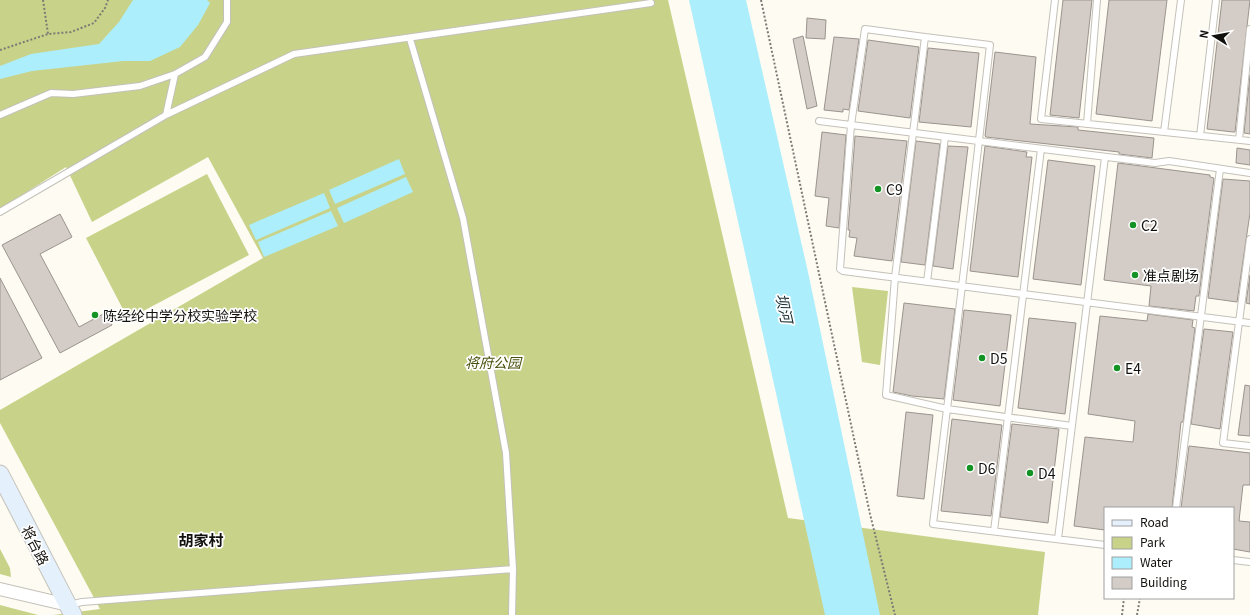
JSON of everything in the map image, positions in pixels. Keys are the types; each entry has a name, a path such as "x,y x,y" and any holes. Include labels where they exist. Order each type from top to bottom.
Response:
{"main road":[{"name":"将台路","path":"0,474 70,610"}],"street":[{"path":"0,589 70,610"}],"lane":[{"path":"0,115 51,93 73,94 140,86 175,74 205,57 227,22 226,0"},
{"path":"1055,0 1041,119 1250,141"},
{"path":"1087,124 1097,0"},
{"path":"1164,132 1181,0"},
{"path":"1200,136 1216,0"},
{"path":"0,212 166,115 294,54 651,3"},
{"path":"1104,545 932,524 962,286 990,45 865,29 851,125 839,266 843,271 894,277 927,282 962,286 1022,294 1250,322"},
{"path":"1239,140 1250,29"},
{"path":"925,37 894,277 886,395 947,409 1072,426"},
{"path":"410,38 463,218 506,453 513,569 512,615"},
{"path":"166,115 175,74"},
{"path":"819,121 1105,157 1155,163 1169,162 1250,173"},
{"path":"927,282 945,137"},
{"path":"994,531 1041,149"},
{"path":"1058,539 1105,157"},
{"path":"1176,507 1220,169"},
{"path":"1250,239 1223,442 1250,446"},
{"path":"1234,560 1250,562"},
{"path":"70,610 82,602 513,569"}],"path":[{"path":"43,0 48,34"},
{"path":"0,50 48,34 71,32 94,23 105,8 108,0"},
{"path":"761,0 870,514 895,615"},
{"path":"1122,615 1124,599"},
{"path":"1137,615 1140,599"}],"green space":[{"name":"将府公园","path":"0,0 668,0 788,518 1045,552 1038,615 53,615 100,609 0,423 0,410 263,258 208,157 92,222 66,167 0,209"},
{"path":"207,174 249,255 128,319 86,238"},
{"path":"852,287 888,291 880,365 862,362"},
{"path":"0,549 10,568 11,577 0,574"},
{"path":"0,605 38,615 0,615"}],"water":[{"path":"133,0 207,0 210,3 198,25 180,47 150,61 123,61 32,71 0,79 0,66 31,54 99,44 119,22"},
{"name":"坝河","path":"689,0 746,0 808,272 880,615 825,615"},
{"path":"399,159 405,174 335,204 329,190"},
{"path":"406,177 413,192 344,223 337,208"},
{"path":"324,193 330,208 256,240 249,225"},
{"path":"331,211 338,226 264,257 258,242"}],"building":[{"path":"1063,0 1092,0 1079,118 1050,115"},
{"path":"1109,0 1167,0 1152,121 1096,114"},
{"path":"1222,0 1250,0 1235,132 1207,129"},
{"path":"807,18 826,20 825,39 806,38"},
{"path":"803,36 817,106 807,109 793,39"},
{"path":"834,37 859,39 849,110 843,109 843,112 824,110"},
{"path":"868,40 919,47 910,118 858,111"},
{"path":"928,48 979,53 971,127 919,122"},
{"path":"995,52 1036,57 1030,124 1078,127 1078,130 1154,138 1152,158 1119,154 1119,152 986,137"},
{"path":"1250,75 1250,134 1244,133"},
{"path":"822,132 846,135 839,228 826,226 829,198 815,196"},
{"name":"C9","path":"855,136 907,141 892,261 854,256 857,238 849,237 850,230 848,230"},
{"path":"916,141 940,144 925,265 901,262"},
{"path":"948,146 968,147 953,269 933,266"},
{"path":"985,146 1027,152 1026,157 1032,157 1018,277 970,271"},
{"path":"1237,148 1250,150 1250,165 1236,163"},
{"path":"1048,160 1095,166 1081,285 1033,279"},
{"path":"1118,163 1210,175 1210,177 1214,178 1199,296 1196,296 1194,311 1149,306 1151,286 1104,280"},
{"path":"1223,179 1250,181 1250,213 1237,302 1208,298"},
{"path":"60,214 72,237 40,254 79,327 105,313 112,325 60,353 2,245"},
{"path":"1250,275 1250,304 1246,303"},
{"path":"0,278 42,358 0,380"},
{"path":"904,303 955,309 944,399 912,396 893,392"},
{"name":"D5","path":"964,310 1011,315 1000,406 953,400"},
{"path":"1148,314 1193,320 1192,327 1195,328 1183,422 1181,422 1172,507 1104,507 1104,530 1074,526 1085,437 1133,442 1135,421 1088,414 1100,316 1147,321"},
{"path":"1029,318 1076,323 1065,414 1018,408"},
{"path":"1204,329 1233,332 1220,429 1191,424"},
{"path":"1245,385 1250,386 1250,436 1238,435"},
{"path":"906,412 933,415 924,499 897,496"},
{"name":"D6","path":"952,419 1002,425 991,516 941,511"},
{"name":"D4","path":"1012,424 1059,429 1048,523 1000,517"},
{"path":"1189,446 1250,453 1250,485 1243,485 1239,521 1250,522 1250,552 1234,549 1234,507 1181,507"}],"place":[{"name":"C9","path":"878,189"},
{"name":"C2","path":"1133,225"},
{"name":"准点剧场","path":"1135,275"},
{"name":"陈经纶中学分校实验学校","path":"95,315"},
{"name":"D5","path":"982,358"},
{"name":"E4","path":"1117,368"},
{"name":"D6","path":"970,468"},
{"name":"D4","path":"1030,473"}],"district":[{"name":"胡家村","path":"201,539"}]}
